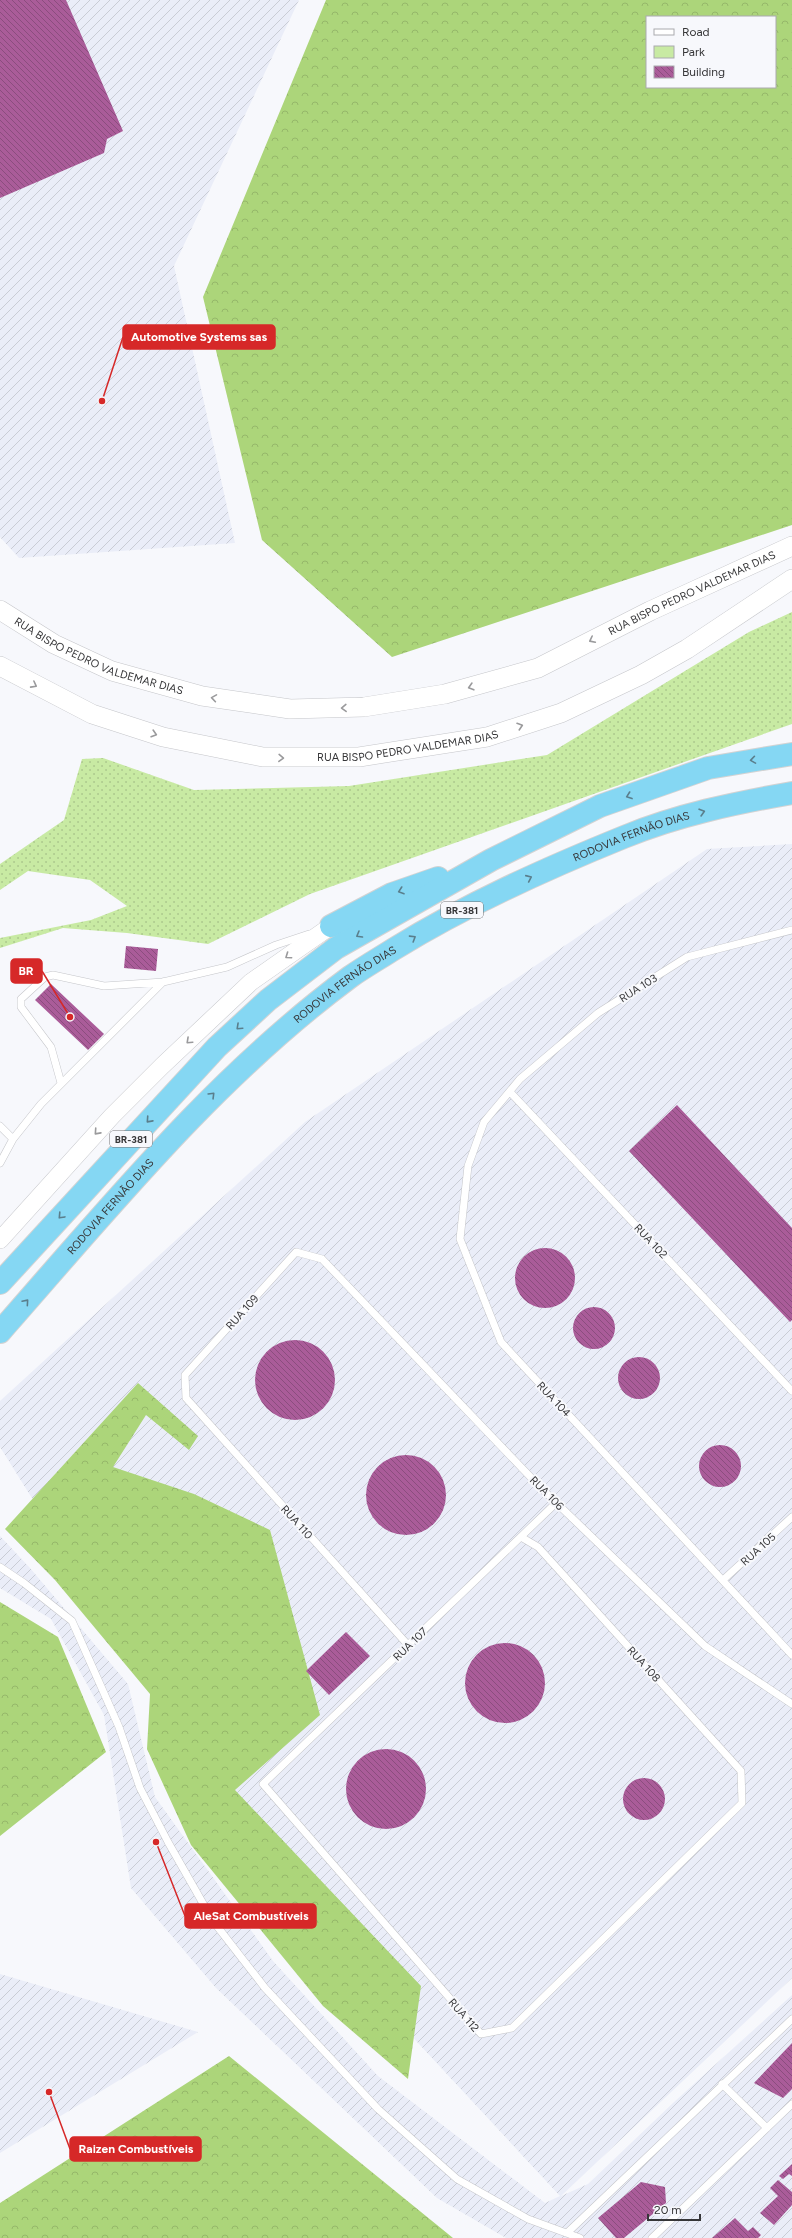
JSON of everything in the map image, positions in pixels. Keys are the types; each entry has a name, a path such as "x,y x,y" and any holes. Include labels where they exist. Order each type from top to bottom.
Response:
{"highway":[{"name":"BR-381","path":"0,1283 159,1109 218,1047 268,1000 336,948 491,860 600,806 701,770 792,754"},
{"name":"RODOVIA FERNÃO DIAS","path":"0,1332 184,1123 237,1071 290,1025 351,976 441,920 508,888 643,829 730,804 792,794"},
{"name":"BR-381","path":"331,926 392,894 491,860"}],"main road":[{"name":"RUA BISPO PEDRO VALDEMAR DIAS","path":"0,610 54,644 112,671 202,696 290,709 364,707 445,694 538,668 650,611 792,546"},
{"name":"RUA BISPO PEDRO VALDEMAR DIAS","path":"0,666 92,714 163,737 263,757 359,757 487,737 561,713 641,675 687,649 792,579"}],"street":[{"name":"BR-381","path":"0,1240 112,1116 162,1066 251,982 331,926"}],"lane":[{"path":"61,1083 51,1047 20,1007 21,999 45,977 53,975 104,986 163,982 227,967 276,945 331,926"},
{"name":"RUA 103","path":"510,1092 520,1079 598,1013 687,957 792,930"},
{"path":"0,1163 13,1139 61,1083 90,1057 163,982"},
{"name":"RUA 102","path":"510,1092 792,1391"},
{"name":"RUA 104","path":"510,1092 484,1122 468,1166 460,1239 501,1342 792,1655"},
{"path":"0,1126 13,1139"},
{"name":"RUA 109","path":"186,1398 185,1375 296,1252 322,1259"},
{"name":"RUA 106","path":"322,1259 556,1503 705,1646 792,1704"},
{"name":"RUA 110","path":"186,1398 408,1645"},
{"name":"RUA 107","path":"263,1784 556,1503"},
{"name":"RUA 105","path":"723,1580 792,1517"},
{"name":"RUA 108","path":"521,1537 538,1547 741,1771 742,1803"},
{"path":"0,1566 72,1621 119,1727 140,1788 168,1842 213,1921 265,1988 378,2109 457,2179 528,2219 580,2238"},
{"name":"RUA 112","path":"263,1784 481,2034 512,2028 742,1803"},
{"path":"567,2233 792,2019"},
{"path":"722,2084 767,2128"},
{"path":"652,2238 792,2104"}],"shaded area":[{"path":"0,0 299,0 174,266 235,543 19,558 0,537"},
{"path":"792,844 792,1978 561,2196 588,2184 673,2103 792,1995 792,2238 506,2238 437,2198 216,1988 131,1888 104,1715 51,1619 0,1588 0,1536 30,1568 128,1684 155,1797 273,1961 378,2076 545,2203 560,2196 278,1892 0,1447 0,1401 305,1122 707,849"},
{"path":"0,1974 198,2032 0,2153"}],"green space":[{"path":"326,0 792,0 792,525 392,657 262,540 203,297"},
{"path":"792,612 792,724 310,894 208,944 127,933 63,928 0,948 0,938 91,920 127,906 90,880 28,871 0,890 0,864 64,820 82,759 103,758 194,790 349,786 547,755 749,632"},
{"path":"138,1383 198,1436 189,1450 146,1415 113,1467 194,1494 270,1530 320,1715 235,1790 421,1986 408,2079 323,2006 191,1845 147,1749 150,1694 55,1580 5,1529"},
{"path":"0,1602 58,1637 106,1752 0,1836"},
{"path":"229,2056 453,2238 0,2238 0,2203"}],"building":[{"path":"0,0 66,0 123,131 107,139 104,153 0,198"},
{"path":"126,946 158,949 156,971 124,968"},
{"path":"51,984 104,1034 88,1050 35,1000"},
{"path":"677,1105 792,1228 792,1320 790,1322 629,1151"},
{"path":"539,1248 551,1248 562,1253 570,1261 575,1272 573,1290 562,1303 551,1308 539,1308 528,1303 520,1295 515,1284 515,1272 520,1261 528,1253"},
{"path":"590,1307 598,1307 609,1313 615,1324 615,1332 609,1343 598,1349 590,1349 579,1343 573,1332 573,1324 579,1313"},
{"path":"287,1340 303,1340 324,1351 335,1372 335,1388 324,1409 303,1420 287,1420 273,1414 266,1409 261,1402 255,1388 255,1372 261,1358 266,1351 273,1346"},
{"path":"635,1357 643,1357 654,1363 660,1374 660,1382 654,1393 643,1399 635,1399 624,1393 618,1382 618,1374 624,1363"},
{"path":"720,1445 735,1451 741,1466 735,1481 720,1487 705,1481 699,1466 705,1451"},
{"path":"398,1455 414,1455 435,1466 446,1487 446,1503 435,1524 414,1535 398,1535 384,1529 377,1524 372,1517 366,1503 366,1487 372,1473 377,1466 384,1461"},
{"path":"346,1632 370,1656 329,1695 306,1671"},
{"path":"497,1643 513,1643 534,1654 545,1675 545,1691 534,1712 513,1723 497,1723 483,1717 476,1712 471,1705 465,1691 465,1675 471,1661 476,1654 483,1649"},
{"path":"378,1749 394,1749 415,1760 426,1781 426,1797 415,1818 394,1829 378,1829 364,1823 357,1818 352,1811 346,1797 346,1781 352,1767 357,1760 364,1755"},
{"path":"644,1778 659,1784 665,1799 659,1814 644,1820 629,1814 623,1799 629,1784"},
{"path":"792,2043 792,2089 783,2098 754,2083"},
{"path":"792,2164 792,2176 789,2174 783,2179 779,2176"},
{"path":"778,2180 792,2192 792,2205 774,2225 760,2213 778,2196 770,2188"},
{"path":"641,2182 665,2187 666,2203 624,2238 616,2238 598,2218"},
{"path":"735,2218 748,2231 753,2227 761,2235 758,2238 712,2238"}],"place":[{"name":"Automotive Systems sas","path":"102,401"},
{"name":"BR","path":"70,1017"},
{"name":"AleSat Combustíveis","path":"156,1842"},
{"name":"Raizen Combustíveis","path":"49,2092"}]}
